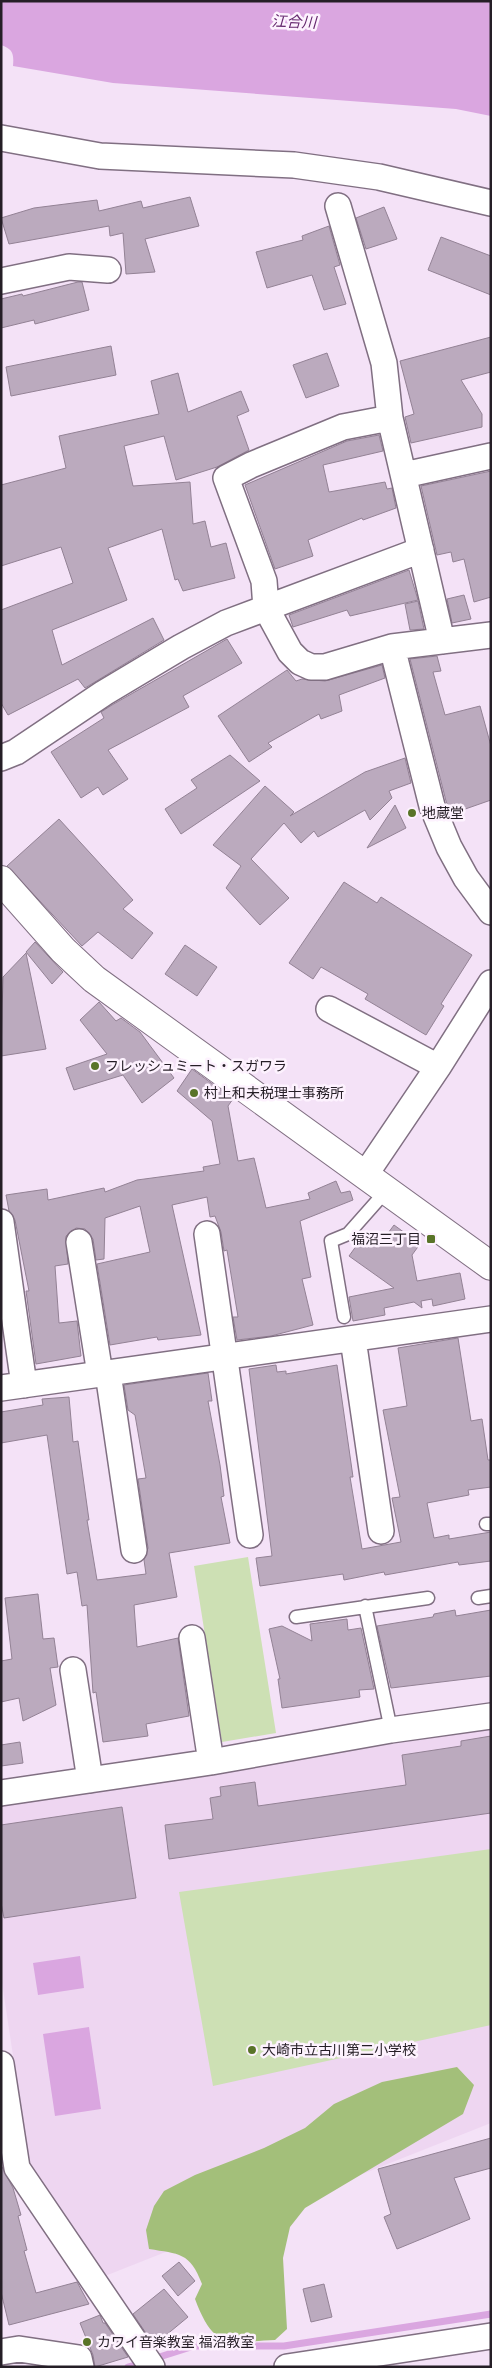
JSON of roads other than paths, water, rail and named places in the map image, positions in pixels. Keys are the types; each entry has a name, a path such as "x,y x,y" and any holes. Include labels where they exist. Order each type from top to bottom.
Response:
{"street":[{"path":"1,138 100,156 294,165 379,178 491,203"},
{"path":"338,206 384,363 390,418 442,641"},
{"path":"1,281 70,267 108,270"},
{"path":"390,418 342,427 251,465 226,478 264,581 266,608 290,652 300,662 311,667 325,667 392,647 491,636"},
{"path":"404,475 491,456"},
{"path":"1,758 16,752 104,692 226,623 421,550"},
{"path":"392,647 432,806 449,847 466,878 491,912"},
{"path":"1,880 63,950 94,979 491,1266"},
{"path":"365,1175 438,1067 491,983"},
{"path":"329,1008 438,1067"},
{"path":"2,1222 13,1387 226,1356 348,1328 491,1319"},
{"path":"207,1234 226,1356 250,1535"},
{"path":"80,1242 134,1550"},
{"path":"348,1328 381,1531"},
{"path":"192,1638 211,1762"},
{"path":"73,1670 90,1780"},
{"path":"1,1793 211,1762 390,1730 491,1716"},
{"path":"1,2064 6,2125 17,2168 149,2361"},
{"path":"286,2367 335,2364 491,2336"},
{"path":"1,2352 19,2349 79,2358 82,2367"}],"lane":[{"path":"348,1328 331,1241 348,1234 386,1191"},
{"path":"296,1617 428,1598"},
{"path":"365,1606 390,1730"}],"water":[{"name":"江合川","path":"1,1 491,1 491,116 456,109 113,83 13,66 12,53 8,48 1,45"},
{"path":"80,1956 84,1988 38,1995 33,1963"},
{"path":"89,2027 101,2109 55,2116 43,2034"}],"waterway":[{"path":"153,2359 194,2346 284,2346 491,2314"},
{"path":"128,2367 142,2363"}],"place":[{"name":"地蔵堂","path":"412,813"},
{"name":"フレッシュミート・スガワラ","path":"95,1066"},
{"name":"村上和夫税理士事務所","path":"194,1093"},
{"name":"福沼三丁目","path":"431,1239"},
{"name":"大崎市立古川第二小学校","path":"252,2050"},
{"name":"カワイ音楽教室 福沼教室","path":"87,2342"}]}
